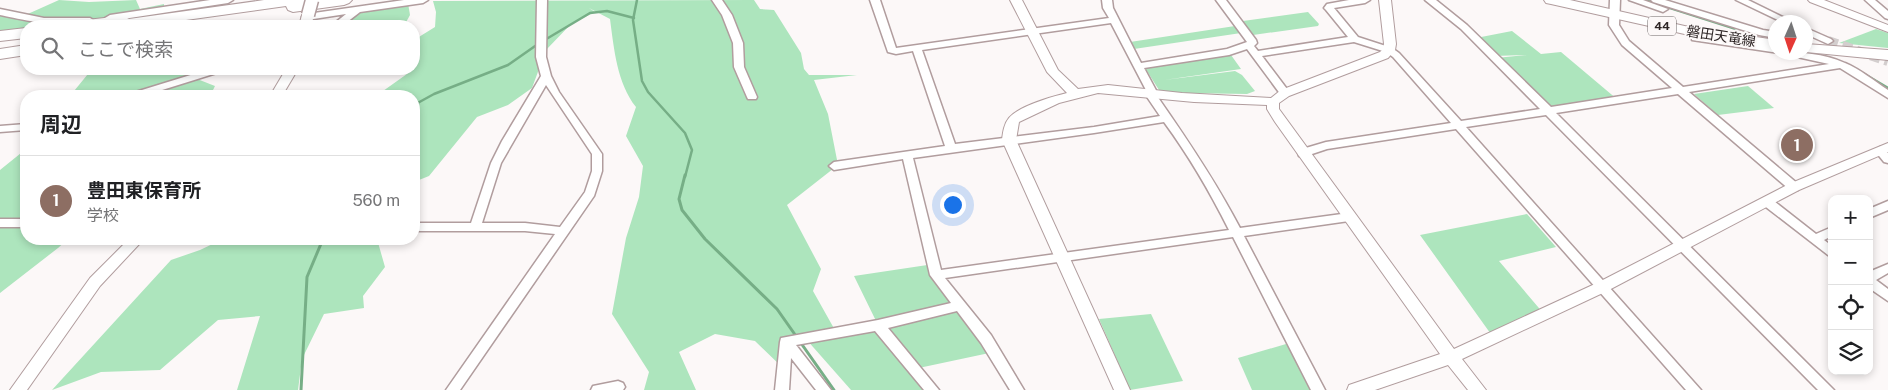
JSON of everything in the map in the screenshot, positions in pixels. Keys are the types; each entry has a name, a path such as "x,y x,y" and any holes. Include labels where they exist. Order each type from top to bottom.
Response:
{"highway":[{"path":"190,20 297,0"},
{"path":"173,20 344,0"},
{"path":"162,20 204,17"},
{"path":"193,20 204,17"},
{"path":"0,36 20,34"},
{"path":"0,42 20,39"},
{"path":"0,48 20,45"},
{"path":"0,54 20,51"}],"main road":[{"name":"磐田天竜線","path":"1551,0 1689,31 1768,44"},
{"path":"1813,49 1888,55"}],"street":[{"path":"91,20 228,0"},
{"path":"312,0 307,19 423,0"},
{"path":"453,390 590,193 597,171 597,154 554,92 546,76 541,57 542,0"},
{"path":"717,0 727,15 738,43 739,68 752,96"},
{"path":"875,0 891,50 896,51 1115,20"},
{"path":"1016,0 1053,72 1075,94"},
{"path":"1119,0 1107,1 1152,94 1191,152 1238,233 1318,390"},
{"path":"1139,66 1229,52 1252,43 1252,40 1221,0"},
{"path":"1355,39 1329,8 1330,6 1365,0"},
{"path":"1122,390 1009,140 1010,127 1015,119 1025,113 1075,94 1098,89 1183,98 1251,97 1273,102 1285,93 1384,55 1389,50 1390,44 1385,0"},
{"path":"1430,0 1464,27 1827,390"},
{"path":"1615,0 1614,25 1625,42 1794,188"},
{"path":"1634,0 1705,22"},
{"path":"1656,0 1768,34"},
{"path":"1741,0 1773,15"},
{"path":"1814,0 1888,29"},
{"path":"1870,0 1888,16"},
{"path":"344,20 357,10"},
{"path":"0,12 34,20"},
{"path":"1813,34 1825,40 1813,38"},
{"path":"1695,38 1768,50"},
{"path":"1255,54 1355,39 1389,50 1396,55 1694,390"},
{"path":"1248,45 1285,93"},
{"path":"917,48 951,149"},
{"path":"1813,57 1842,65 1888,95"},
{"path":"1303,152 1326,146 1842,65"},
{"path":"152,90 201,75"},
{"path":"280,90 288,75"},
{"path":"475,227 496,163 546,76"},
{"path":"1273,102 1273,109 1278,119 1451,357 1478,390"},
{"path":"834,166 1167,118"},
{"path":"0,129 20,127"},
{"path":"1356,390 1451,357 1602,287 1766,201 1885,152"},
{"path":"907,155 936,275 986,339 1018,390"},
{"path":"1766,201 1828,249"},
{"path":"1873,212 1888,205"},
{"path":"936,275 1349,217"},
{"path":"0,223 20,223"},
{"path":"420,227 525,227 562,232"},
{"path":"1815,239 1828,233"},
{"path":"18,390 92,287 131,245"},
{"path":"1873,277 1888,268"},
{"path":"1873,283 1888,296"},
{"path":"786,342 878,325 959,306"},
{"path":"878,325 932,390"},
{"path":"782,390 786,342"},
{"path":"786,342 824,390"},
{"path":"598,390 618,387"}],"green space":[{"path":"59,0 89,2 136,0 140,9 164,4 164,10 109,19 20,20 20,32 0,34 0,12 21,17"},
{"path":"754,0 760,9 774,10 801,53 804,69 809,75 857,75 814,80 828,114 838,165 787,205 821,269 813,291 836,332 878,325 854,276 934,264 994,352 914,369 928,390 851,390 806,339 792,349 784,369 755,341 715,334 679,352 696,390 644,390 649,372 612,314 626,238 639,197 643,166 626,136 636,107 620,77 610,19 589,8 595,12 571,24 546,50 532,88 508,105 477,117 429,176 420,180 420,90 384,90 406,75 420,75 420,36 435,27 436,12 433,1"},
{"path":"408,3 410,15 407,20 344,20 357,10"},
{"path":"1308,12 1319,24 1318,26 1253,35 1243,21"},
{"path":"1235,26 1241,33 1134,49 1130,42"},
{"path":"1876,29 1888,33 1888,48 1839,43"},
{"path":"1512,31 1541,54 1561,52 1618,100 1545,108 1496,58 1527,55 1493,56 1476,38"},
{"path":"1231,55 1241,69 1164,80 1235,71 1242,75 1255,91 1247,94 1182,93 1159,90 1145,68"},
{"path":"87,75 199,75 192,77 215,86 213,90 75,90"},
{"path":"1748,86 1774,108 1718,115 1694,94"},
{"path":"20,154 20,245 61,245 0,293 0,170"},
{"path":"1527,214 1556,247 1499,261 1544,314 1493,337 1420,235"},
{"path":"210,245 379,245 385,267 363,296 364,308 324,314 302,359 298,390 237,390 260,316 218,320 160,370 101,372 52,390 171,260"},
{"path":"1151,314 1183,381 1130,390 1099,319"},
{"path":"1286,344 1316,390 1252,390 1238,358"}],"waterway":[{"path":"633,18 637,0"},
{"path":"1645,0 1736,29"},
{"path":"543,41 590,13 607,11 633,18"},
{"path":"633,18 642,81 648,92 685,133 692,150 685,177"},
{"path":"420,102 434,94 508,65 538,44"},
{"path":"1856,69 1888,88"},
{"path":"685,175 679,199 682,210 705,239 777,309 834,390"},
{"path":"301,390 307,277 320,245"}],"tunnel":[{"path":"1828,41 1888,61"}],"place":[{"name":"豊田東保育所","path":"1797,145"}]}
